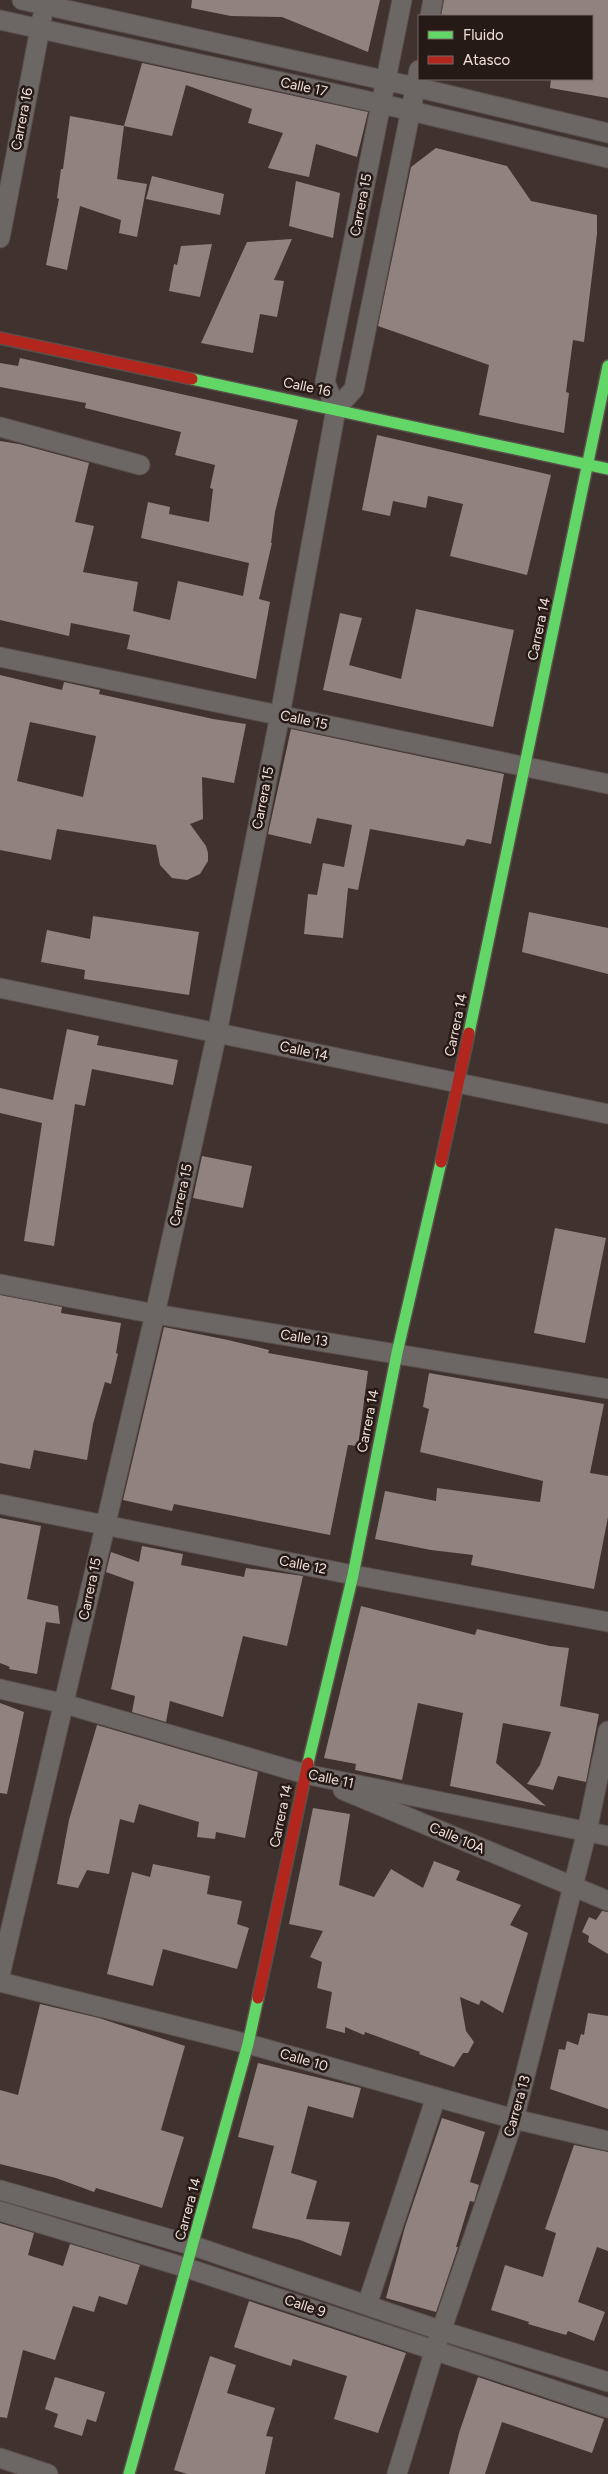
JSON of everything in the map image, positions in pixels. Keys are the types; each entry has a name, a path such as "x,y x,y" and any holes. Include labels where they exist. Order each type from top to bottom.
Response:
{"main road":[{"name":"Calle 16","path":"0,338 608,468"},
{"name":"Carrera 14","path":"129,2474 194,2246 248,2044 305,1774 353,1576 396,1353 459,1084 608,366"}],"street":[{"name":"Calle 17","path":"22,0 46,3 386,80 417,78"},
{"name":"Carrera 15","path":"0,1975 155,1314 217,1033 280,714 336,409 326,382 402,0"},
{"path":"430,15 433,0"},
{"name":"Carrera 16","path":"0,238 39,29 46,3"},
{"name":"Calle 17","path":"0,20 382,104 608,158"},
{"path":"336,409 354,389 412,111 417,78"},
{"name":"Calle 17","path":"424,80 608,133"},
{"path":"0,427 140,466"},
{"name":"Calle 15","path":"0,657 608,784"},
{"name":"Calle 14","path":"0,988 608,1114"},
{"name":"Calle 13","path":"0,1284 155,1314 608,1389"},
{"name":"Calle 12","path":"0,1504 353,1576 608,1622"},
{"name":"Calle 11","path":"0,1689 65,1704 305,1774 608,1836"},
{"name":"Carrera 13","path":"397,2474 435,2349 514,2119 587,1831 608,1731"},
{"name":"Calle 10A","path":"305,1774 608,1901"},
{"name":"Calle 10","path":"0,1982 248,2044 514,2119 608,2141"},
{"path":"367,2306 436,2097"},
{"name":"Calle 9","path":"0,2190 194,2246 442,2331 608,2382"},
{"name":"Calle 9","path":"0,2211 187,2268 608,2408"},
{"path":"0,2458 48,2474"}],"building":[{"path":"192,0 380,0 368,52 282,17 231,16 191,8"},
{"path":"444,0 608,0 608,98 550,88 551,80 593,80 593,15 441,15"},
{"path":"142,63 368,112 357,157 316,144 309,177 268,168 283,133 248,123 252,109 186,85 172,136 124,126"},
{"path":"70,116 124,126 117,179 147,184 137,237 119,233 121,220 80,206 67,270 46,265 59,199 57,198"},
{"path":"436,148 507,166 531,201 597,215 597,234 584,342 573,340 566,392 569,393 564,433 479,415 489,365 378,326 411,167"},
{"path":"152,176 224,194 220,215 146,199"},
{"path":"296,181 340,193 333,238 289,226"},
{"path":"292,239 274,280 284,281 277,317 260,314 253,353 201,343 247,242"},
{"path":"212,244 200,297 169,291 174,264 177,265 181,246"},
{"path":"20,358 298,420 275,512 272,543 259,599 270,602 256,679 127,649 130,635 71,623 69,636 0,620 0,441 19,444 89,463 75,522 94,526 83,572 138,582 133,611 170,620 178,581 243,596 249,563 141,538 148,502 170,507 169,514 209,522 213,489 210,488 215,465 175,455 181,432 85,408 86,403 0,387 0,363 18,366"},
{"path":"377,435 551,475 527,575 450,556 463,504 428,496 426,508 393,501 390,516 362,510"},
{"path":"416,609 514,630 493,727 323,690 340,613 362,618 349,665 401,679"},
{"path":"0,675 62,690 64,682 100,690 99,694 213,719 246,724 234,783 202,777 203,819 190,824 206,846 208,853 208,861 200,874 187,880 172,878 160,865 156,845 57,829 51,860 0,850","holes":["30,722 96,736 83,797 17,781"]},
{"path":"291,729 504,774 491,844 467,839 464,846 370,829 358,890 348,888 343,938 304,934 308,894 317,895 323,863 344,867 352,825 317,818 311,844 268,834"},
{"path":"529,912 608,928 608,974 522,952"},
{"path":"93,916 199,932 189,995 84,979 85,970 41,962 47,930 90,939"},
{"path":"67,1029 99,1036 97,1045 178,1060 173,1085 92,1069 85,1106 75,1104 54,1246 24,1241 42,1123 0,1113 0,1088 53,1100"},
{"path":"202,1156 252,1166 243,1208 193,1198"},
{"path":"555,1228 606,1238 585,1343 534,1333"},
{"path":"0,1295 62,1307 61,1313 121,1323 116,1353 118,1354 111,1384 105,1382 93,1424 87,1460 34,1450 30,1469 0,1463"},
{"path":"164,1327 269,1350 268,1353 368,1371 358,1446 348,1445 330,1535 174,1504 172,1511 123,1500"},
{"path":"429,1373 604,1404 590,1473 608,1476 608,1517 594,1589 471,1565 473,1555 431,1550 375,1539 385,1491 436,1501 437,1488 540,1502 543,1481 420,1452 429,1409 423,1407"},
{"path":"0,1518 41,1526 27,1599 58,1606 60,1624 46,1622 37,1674 9,1669 10,1667 0,1663"},
{"path":"142,1546 183,1554 181,1565 244,1577 246,1568 303,1576 287,1646 243,1636 223,1717 170,1701 166,1722 132,1712 135,1696 111,1689 134,1582 106,1572 111,1552 139,1562"},
{"path":"361,1606 475,1635 477,1629 550,1646 569,1648 560,1706 599,1714 586,1782 558,1776 553,1790 527,1784 540,1765 551,1732 503,1723 496,1763 546,1806 450,1786 463,1713 418,1703 402,1780 355,1770 356,1764 324,1758"},
{"path":"0,1703 24,1712 7,1794 0,1793"},
{"path":"97,1725 258,1772 245,1838 216,1832 215,1839 197,1837 199,1822 139,1804 134,1823 120,1819 109,1874 87,1870 78,1888 57,1884 69,1820"},
{"path":"313,1808 350,1814 339,1885 374,1897 391,1869 423,1888 434,1861 460,1871 456,1880 521,1905 510,1925 528,1933 503,2013 481,2000 479,2005 460,1997 466,2031 474,2042 468,2053 463,2053 454,2067 419,2054 420,2052 365,2032 364,2035 345,2027 345,2033 326,2028 332,1992 317,1988 322,1962 310,1957 323,1931 289,1924"},
{"path":"153,1864 210,1876 207,1894 242,1901 237,1924 249,1928 237,1969 163,1949 153,1986 107,1974 132,1872 150,1877"},
{"path":"602,1911 608,1912 608,1954 588,1942 589,1936 582,1932 589,1917 596,1920"},
{"path":"40,2004 99,2018 185,2046 161,2130 184,2137 162,2208 96,2188 94,2192 56,2178 0,2164 0,2090 18,2095"},
{"path":"588,2013 608,2016 608,2109 550,2089 559,2049 565,2050 567,2041 578,2045 581,2034 584,2035"},
{"path":"258,2063 361,2088 353,2118 308,2106 291,2173 317,2181 306,2219 350,2222 341,2256 300,2240 252,2228 274,2146 238,2137"},
{"path":"442,2118 485,2132 470,2182 479,2185 474,2202 470,2201 456,2247 458,2247 436,2312 386,2298 405,2227"},
{"path":"574,2145 608,2152 608,2251 597,2247 578,2302 605,2312 594,2341 568,2331 566,2335 528,2324 529,2322 491,2310 505,2265 543,2277 556,2233 545,2229"},
{"path":"0,2223 34,2233 28,2255 63,2266 70,2244 140,2265 127,2305 99,2296 94,2312 73,2306 55,2360 23,2350 7,2418 0,2417"},
{"path":"249,2301 406,2353 378,2433 334,2419 347,2376 293,2359 291,2366 234,2347"},
{"path":"210,2356 236,2365 227,2393 275,2408 266,2436 273,2437 265,2474 187,2474 174,2470"},
{"path":"55,2377 105,2392 96,2422 87,2419 82,2436 54,2427 58,2414 45,2409"},
{"path":"478,2377 604,2419 592,2453 502,2422 485,2474 449,2474 459,2433"}],"traffic: fast":[{"path":"469,1033 608,366"},
{"path":"192,379 608,469"},
{"path":"308,1763 353,1575 397,1353 441,1162"},
{"path":"129,2474 248,2044 258,1998"}],"traffic: jam":[{"path":"0,338 192,379"},
{"path":"441,1162 469,1033"},
{"path":"258,1998 308,1763"}]}
